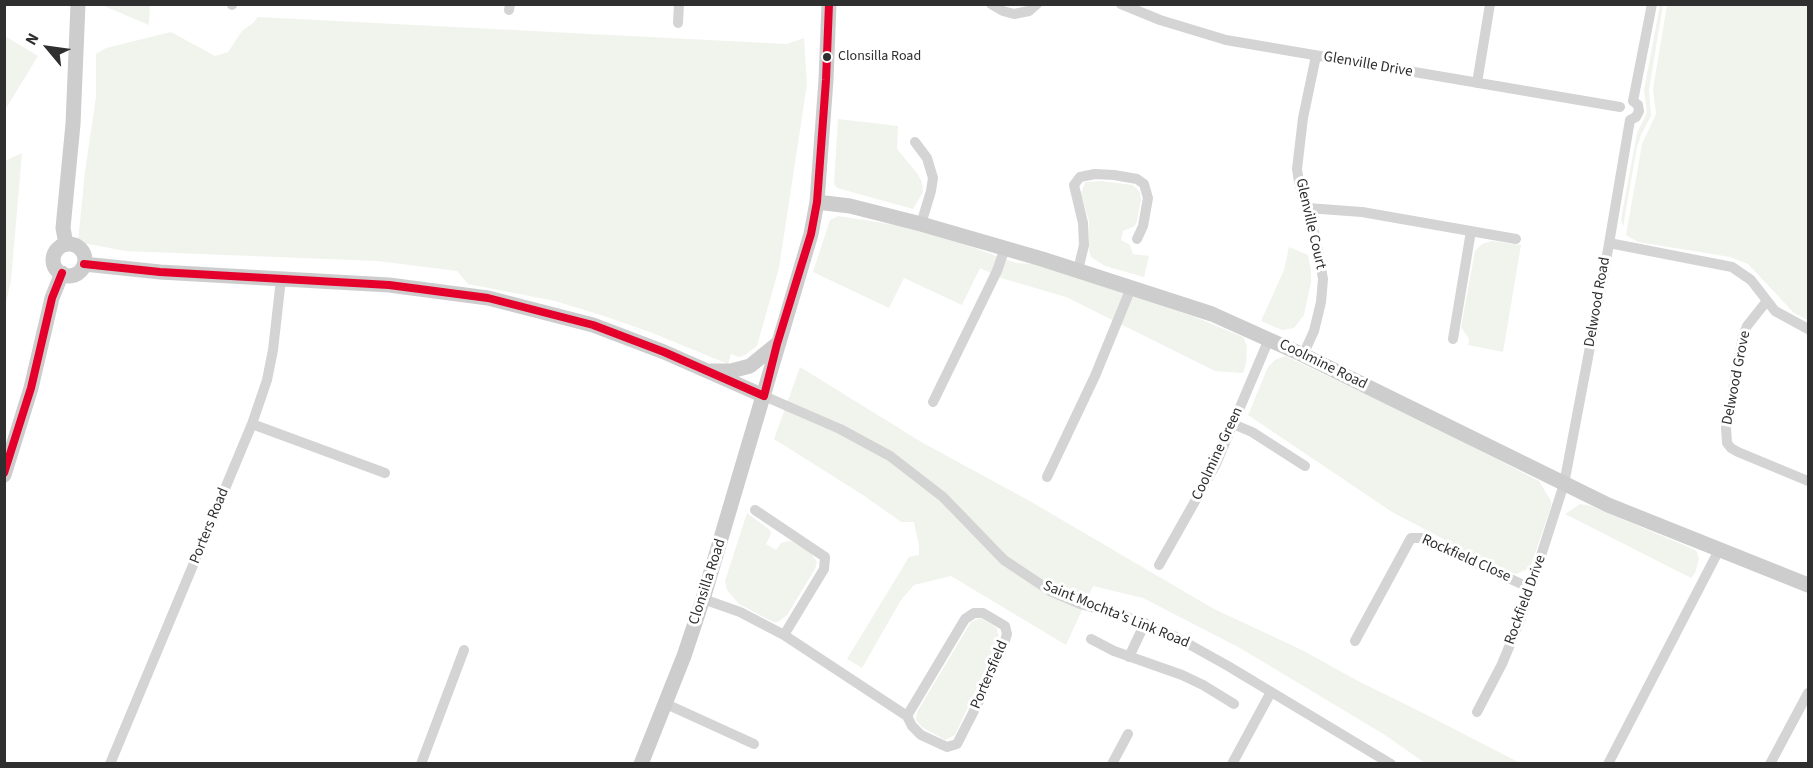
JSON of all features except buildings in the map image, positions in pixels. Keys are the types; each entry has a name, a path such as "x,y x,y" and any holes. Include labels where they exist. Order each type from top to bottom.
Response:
{"street":[{"path":"66,244 63,228 73,124 78,4"},
{"path":"678,23 679,4"},
{"path":"817,202 829,4"},
{"path":"991,4 1014,14 1027,12 1037,4"},
{"name":"Glenville Drive","path":"1121,4 1212,37 1620,107"},
{"path":"1477,83 1490,4"},
{"path":"1633,101 1652,4"},
{"name":"Glenville Court","path":"1303,355 1314,331 1321,302 1323,272 1316,238 1299,182 1298,161 1303,118 1316,56"},
{"path":"1625,101 1633,101 1638,105 1639,111 1636,117 1630,120 1622,116 1620,107 1625,101"},
{"name":"Delwood Road","path":"1564,483 1630,120"},
{"path":"915,142 927,158 933,178 921,224"},
{"path":"1078,270 1084,245 1083,223 1074,186 1080,177 1095,174 1114,176 1137,179 1144,184 1148,198 1143,226 1137,239"},
{"name":"Coolmine Road","path":"817,202 851,206 921,224 1078,270 1189,306 1303,355 1637,518 1809,585"},
{"name":"Clonsilla Road","path":"641,764 684,656 703,599 811,234 817,202"},
{"path":"1307,208 1362,212 1516,239"},
{"path":"1453,339 1471,231"},
{"path":"1609,243 1732,267 1751,280 1766,302 1783,316 1809,329"},
{"path":"66,244 75,245 84,257 81,270 73,275 62,273 56,268 54,254 66,244"},
{"path":"933,402 994,277 1005,248"},
{"path":"84,264 160,272 415,288 519,305 593,325 664,352 764,396"},
{"path":"4,475 31,388 52,298 62,273"},
{"name":"Porters Road","path":"110,764 252,424 267,380 273,350 281,279"},
{"path":"1047,477 1095,376 1131,288"},
{"name":"Delwood Grove","path":"1766,302 1747,326 1743,336 1726,438 1731,448 1738,452 1809,481"},
{"name":"Coolmine Green","path":"1159,565 1203,489 1269,339"},
{"path":"707,371 750,366 777,344"},
{"name":"Saint Mochta's Link Road","path":"764,396 840,429 890,456 943,497 1004,560 1052,592 1145,623 1200,649 1391,764"},
{"path":"252,424 386,473"},
{"path":"1233,424 1252,432 1305,466"},
{"name":"Rockfield Drive","path":"1477,712 1504,659 1521,618 1564,483"},
{"path":"755,510 825,557 824,569 784,634"},
{"name":"Rockfield Close","path":"1355,641 1411,538 1422,538 1530,588"},
{"path":"1608,764 1719,550"},
{"name":"Portersfield","path":"703,599 740,612 784,634 906,716 921,735 946,747 957,744 979,701 1004,644 1007,634 1005,626 983,613 974,613 965,620 906,716"},
{"path":"1129,657 1145,623"},
{"path":"1091,639 1129,657 1182,675 1234,704"},
{"path":"421,764 464,650"},
{"path":"1232,764 1271,692"},
{"path":"1770,764 1809,693"},
{"path":"664,703 754,744"},
{"path":"1112,764 1128,734"}],"shaded area":[{"path":"150,5 149,25 104,6"},
{"path":"1660,5 1663,5 1649,90 1651,116 1637,147 1623,227 1621,219 1637,133 1647,113 1644,90"},
{"path":"1667,5 1808,5 1808,320 1794,313 1748,264 1730,257 1638,242 1626,235 1642,144 1656,114 1653,89"},
{"path":"258,17 787,44 804,38 807,84 779,268 757,346 739,357 731,354 728,364 650,332 598,314 555,301 468,284 457,271 378,261 125,251 78,242 96,97 96,54 106,48 171,32 215,56 228,52 242,31"},
{"path":"5,36 38,56 5,110"},
{"path":"838,119 898,126 897,149 922,182 923,192 913,209 837,188 834,184"},
{"path":"22,153 11,281 5,307 5,161"},
{"path":"1101,181 1133,185 1140,192 1137,221 1135,226 1123,231 1121,240 1130,245 1133,254 1149,256 1144,277 1105,266 1091,257 1089,221 1081,194 1085,182"},
{"path":"838,216 902,226 952,240 1016,263 1036,264 1195,317 1243,337 1247,346 1243,373 1215,371 1066,297 1001,278 980,268 962,305 904,278 889,308 813,272 830,220"},
{"path":"1491,241 1521,245 1503,352 1468,345 1469,339 1461,327 1475,251 1482,244"},
{"path":"1289,247 1308,255 1311,282 1304,315 1294,328 1282,330 1261,321 1284,270"},
{"path":"1285,356 1425,422 1539,481 1551,501 1551,507 1530,568 1516,574 1504,571 1392,512 1248,415 1268,367 1275,360"},
{"path":"800,367 923,443 1028,500 1214,609 1302,650 1520,763 1425,763 1385,735 1240,648 1143,598 1093,586 1066,645 951,576 914,585 901,600 862,668 847,659 909,557 919,555 919,546 914,522 901,522 863,495 774,439"},
{"path":"1580,504 1591,506 1693,549 1697,552 1699,559 1695,573 1691,578 1565,514"},
{"path":"747,513 770,530 771,534 766,544 776,550 781,543 793,542 811,553 817,562 787,615 778,622 773,622 739,604 727,590 725,581"},
{"path":"981,618 997,628 999,640 955,735 945,740 922,727 916,720 917,712 971,622"}],"transit line":[{"path":"764,396 777,344 811,234 817,202 829,4"},
{"path":"84,264 160,272 389,285 488,298 593,325 664,352 764,396"},
{"path":"4,473 31,388 52,298 62,273"}],"place":[{"name":"Clonsilla Road","path":"827,57"}]}
